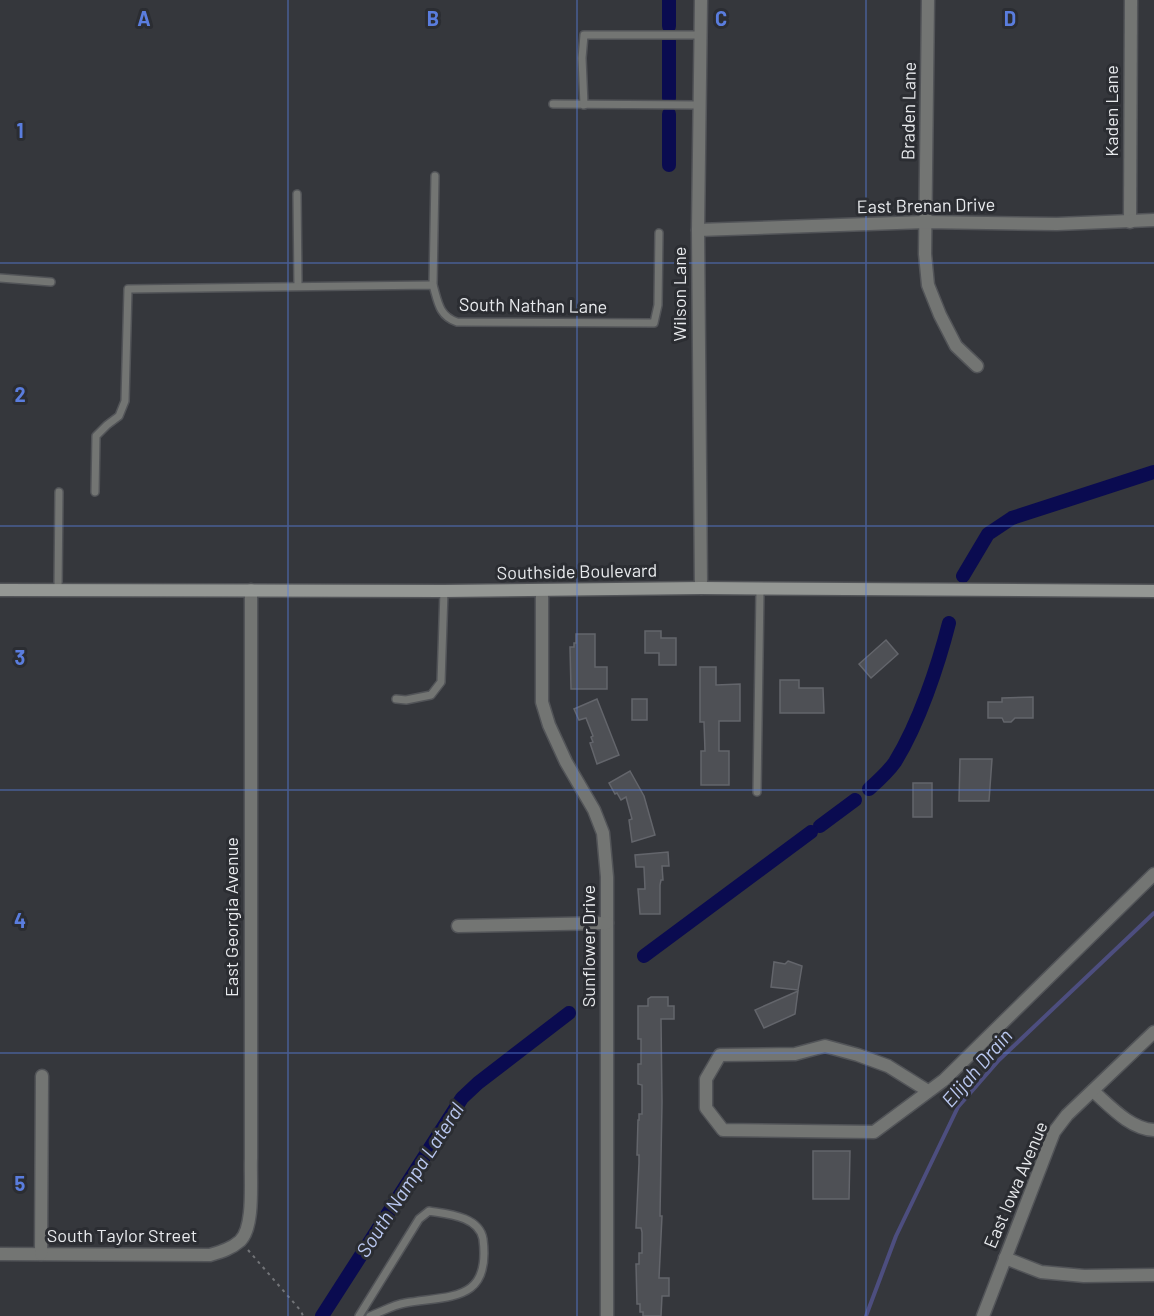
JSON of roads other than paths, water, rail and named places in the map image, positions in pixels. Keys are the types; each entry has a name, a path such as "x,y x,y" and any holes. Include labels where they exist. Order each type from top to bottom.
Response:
{"main road":[{"name":"Southside Boulevard","path":"0,590 542,591 760,588 1154,591"}],"street":[{"name":"Wilson Lane","path":"700,588 698,230 701,0"},
{"name":"Braden Lane","path":"928,0 925,222 928,285 956,346 977,366"},
{"name":"Kaden Lane","path":"1130,222 1131,0"},
{"name":"East Brenan Drive","path":"698,230 925,222 1057,224 1154,220"},
{"name":"East Georgia Avenue","path":"240,1241 247,1231 249,1221 250,1168 251,590"},
{"name":"Sunflower Drive","path":"542,591 542,702 549,725 566,762 594,810 603,833 607,877 607,1316"},
{"path":"928,1091 888,1066 825,1046 795,1054 720,1056 706,1079 706,1108 723,1130 874,1132 944,1080 1154,874"},
{"path":"458,926 607,924"},
{"name":"East Iowa Avenue","path":"983,1316 1054,1132 1067,1115 1154,1032"},
{"path":"41,1254 42,1076"},
{"path":"1093,1091 1122,1116 1145,1130 1154,1130"},
{"name":"South Taylor Street","path":"0,1254 210,1255 226,1250 240,1241"},
{"path":"1005,1258 1041,1272 1084,1276 1154,1275"}],"lane":[{"path":"584,105 582,58 584,35 700,35"},
{"path":"553,104 699,105"},
{"path":"434,285 435,176"},
{"path":"297,194 298,286"},
{"name":"South Nathan Lane","path":"95,492 96,436 106,424 119,416 125,401 128,289 434,285 441,312 448,319 458,322 654,323 658,305 659,233"},
{"path":"0,278 51,282"},
{"path":"58,590 59,492"},
{"path":"757,792 760,588"},
{"path":"396,699 406,700 431,695 441,682 444,591"},
{"path":"359,1316 419,1220 429,1211 449,1214 470,1221 482,1232 485,1255 483,1266 480,1278 470,1289 451,1297 402,1304 370,1316"}],"waterway":[{"path":"669,0 669,26"},
{"path":"669,41 669,98"},
{"path":"669,114 669,165"},
{"name":"South Nampa Lateral","path":"963,576 988,534 1012,518 1154,472"},
{"name":"South Nampa Lateral","path":"869,789 886,773 904,747 920,712 949,623"},
{"name":"South Nampa Lateral","path":"820,826 855,800"},
{"name":"South Nampa Lateral","path":"644,956 811,832"},
{"name":"Elijah Drain","path":"866,1316 896,1236 958,1107 999,1060 1154,913"},
{"name":"South Nampa Lateral","path":"322,1316 462,1098 569,1013"}]}
